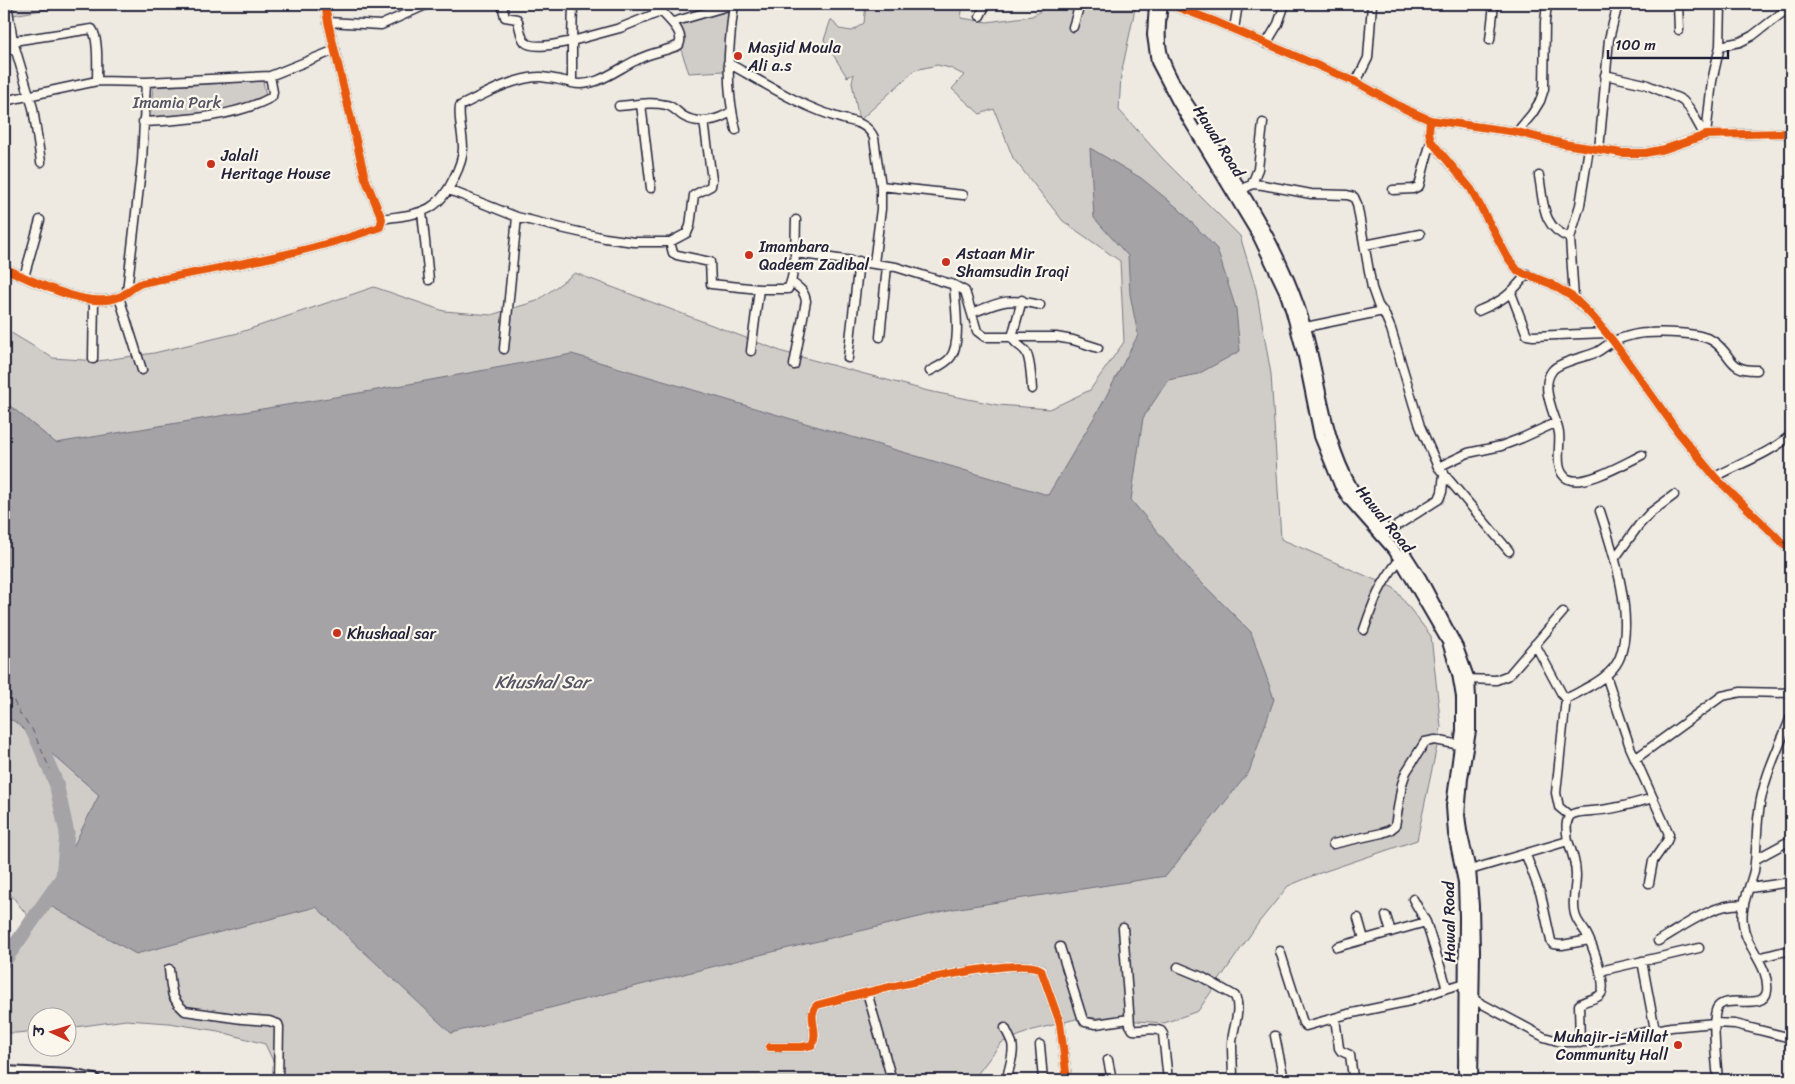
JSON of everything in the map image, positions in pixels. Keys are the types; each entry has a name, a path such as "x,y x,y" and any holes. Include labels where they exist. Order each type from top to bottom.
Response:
{"main road":[{"name":"Hawal Road","path":"1154,4 1153,35 1157,62 1174,95 1243,190"},
{"name":"Hawal Road","path":"1162,4 1160,38 1163,58 1168,71 1243,190 1280,262 1298,306 1301,328 1325,417 1342,470 1354,492 1421,579 1458,647 1464,679 1463,710 1453,792 1452,822 1464,882 1469,982 1473,999 1472,1080"},
{"name":"Hawal Road","path":"1388,536 1448,642 1470,698 1470,731 1461,784 1459,815 1470,870 1473,906 1464,1080"},
{"path":"4,1072 71,1076 95,1080"}],"street":[{"path":"7,4 14,44 33,108 41,162"},
{"path":"4,268 78,298 107,300 119,297 142,283 235,265 334,242 380,227 382,219 365,178 348,101 334,50 326,4"},
{"path":"328,22 381,25 428,4"},
{"path":"502,4 505,17 517,19 524,41 528,44 549,45 572,41 620,28 660,12"},
{"path":"572,83 573,4"},
{"path":"382,219 422,212 438,203 449,190 462,160 460,106 509,83 524,79 539,77 580,85 593,82 643,57 679,45 681,38 673,22 660,12 657,4"},
{"path":"673,22 734,4 728,63 728,89 736,130"},
{"path":"980,16 986,4"},
{"path":"1072,27 1080,4"},
{"path":"1169,4 1234,29 1356,82 1405,109 1430,120 1517,132 1564,144 1622,153 1645,153 1665,149 1705,136 1791,133"},
{"path":"1234,29 1238,4"},
{"path":"1266,44 1278,24 1285,4"},
{"path":"1356,82 1368,58 1372,4"},
{"path":"1490,40 1494,4"},
{"path":"1517,132 1536,108 1544,89 1547,4"},
{"path":"1599,150 1609,39 1618,4"},
{"path":"1678,4 1679,30"},
{"path":"1705,136 1712,81 1720,46 1721,4"},
{"path":"1720,46 1740,42 1752,36 1791,6"},
{"path":"4,51 14,44 92,29 95,39 97,81"},
{"path":"4,101 97,81 146,82 270,76 334,50"},
{"path":"728,63 815,110 861,124 871,130 874,138 881,186 881,209 874,264"},
{"path":"144,122 184,120 237,110 272,96 270,76"},
{"path":"1605,76 1645,84 1678,98 1690,109 1705,136"},
{"path":"127,291 142,161 146,82"},
{"path":"619,106 641,104 668,105 693,120 704,121 725,116 732,111"},
{"path":"641,104 651,188"},
{"path":"1430,120 1429,132 1431,140 1471,189 1508,258 1518,271 1552,284 1574,298 1593,317 1613,341 1678,432 1715,477 1791,551"},
{"path":"449,190 516,217 605,238 634,242 670,242 687,232 690,226 694,195 711,186 712,180 704,121"},
{"path":"1243,190 1258,169 1263,123"},
{"path":"1393,190 1412,189 1419,186 1431,140"},
{"path":"1574,298 1570,238 1580,205 1588,148"},
{"path":"1540,176 1548,220 1559,234 1570,238"},
{"path":"1243,190 1263,185 1312,194 1354,197 1357,204 1372,288 1378,304 1392,329 1420,426 1441,470 1509,551"},
{"path":"881,186 963,195"},
{"path":"422,212 429,280"},
{"path":"504,350 516,217"},
{"path":"24,277 40,220"},
{"path":"670,242 673,253 710,262 711,284 759,289 788,289 791,282 795,253 796,220"},
{"path":"1365,245 1420,234"},
{"path":"795,253 888,266 954,285 965,291 977,332 980,335 1012,338 1056,337 1098,348"},
{"path":"848,358 860,261"},
{"path":"880,337 888,266"},
{"path":"1478,311 1500,302 1511,294 1527,274"},
{"path":"791,282 805,293 806,301 794,365"},
{"path":"930,371 951,357 955,349 957,338 954,285"},
{"path":"751,351 759,289"},
{"path":"1511,294 1527,335 1606,333"},
{"path":"119,297 142,370"},
{"path":"93,359 94,300"},
{"path":"972,313 999,302 1022,300 1040,305"},
{"path":"1022,300 1012,338 1027,355 1032,389"},
{"path":"1301,328 1383,311"},
{"path":"1642,455 1595,477 1581,480 1569,479 1561,474 1558,430 1547,390 1548,378 1552,370 1598,351 1613,341 1645,333 1696,335 1712,340 1738,367 1747,370 1758,370"},
{"path":"1441,470 1468,453 1501,446 1555,423"},
{"path":"1715,477 1776,447 1791,435"},
{"path":"1388,536 1439,499 1442,492 1441,470"},
{"path":"1615,558 1650,513 1674,495"},
{"path":"1566,698 1606,675 1619,658 1623,643 1624,621 1621,590 1615,558 1600,511"},
{"path":"1364,630 1374,599 1382,583 1400,559"},
{"path":"1464,679 1496,680 1509,675 1553,626 1563,612"},
{"path":"1535,644 1563,696 1566,698"},
{"path":"1606,675 1635,759 1669,834 1667,841 1653,861 1649,883"},
{"path":"1635,759 1722,696 1741,692 1791,693"},
{"path":"1566,698 1556,793 1560,807 1570,816"},
{"path":"1718,1080 1715,1023 1717,1008 1728,1002 1761,1000 1765,996 1767,989 1758,958 1747,940 1742,923 1744,905 1756,860 1759,809 1767,780 1791,717"},
{"path":"1333,844 1390,830 1395,826 1402,784 1406,772 1425,742 1435,740 1460,745"},
{"path":"1580,1043 1580,1004 1582,1001 1602,994 1600,971 1589,940 1576,917 1574,909 1576,865 1568,841 1567,822 1570,816 1578,812 1605,810 1653,798"},
{"path":"1756,860 1791,840"},
{"path":"1470,870 1496,861 1526,855 1568,841"},
{"path":"1526,855 1541,895 1553,944 1562,945 1589,940"},
{"path":"1750,888 1791,882"},
{"path":"1413,899 1426,922 1447,988"},
{"path":"1658,941 1711,911 1726,906 1744,905"},
{"path":"1386,916 1391,932"},
{"path":"1358,918 1364,939"},
{"path":"1337,946 1426,922"},
{"path":"1123,928 1130,1025 1134,1030 1154,1029 1161,1031 1163,1034 1168,1080"},
{"path":"1060,947 1085,1022 1096,1024 1129,1019"},
{"path":"1600,971 1699,948"},
{"path":"1280,950 1303,1023 1306,1026 1410,1001 1469,982"},
{"path":"1758,958 1791,951"},
{"path":"1642,961 1655,1030"},
{"path":"770,1047 802,1048 812,1045 816,1035 812,1015 813,1009 817,1005 867,992 968,972 1012,966 1038,967 1041,970 1060,1023 1067,1080"},
{"path":"1178,967 1202,977 1235,996 1238,1010 1233,1034 1233,1080"},
{"path":"169,969 174,996 178,1004 185,1011 268,1021 278,1024 278,1080"},
{"path":"867,992 892,1080"},
{"path":"1473,999 1544,1037 1561,1042 1597,1042 1655,1030 1715,1023 1736,1024 1791,1038"},
{"path":"1335,1018 1339,1048 1350,1055 1353,1077"},
{"path":"1005,1028 1012,1042 1007,1080"},
{"path":"1275,1036 1284,1080"},
{"path":"1040,1045 1043,1080"},
{"path":"1108,1060 1112,1080"}],"green space":[{"path":"12,4 77,4 13,15"},
{"name":"Khushal Sar","path":"866,4 963,4 961,18 987,22 1032,16 1053,4 1136,4 1121,75 1119,110 1163,159 1240,236 1256,289 1271,374 1281,539 1394,588 1431,636 1441,727 1417,840 1317,874 1288,886 1259,922 1198,1011 1164,1023 1084,1017 1033,1030 1001,1043 973,1080 282,1080 265,1044 218,1031 169,1023 126,1020 78,1027 78,1006 28,1006 28,1032 4,1033 4,965 35,925 4,886 4,326 13,334 53,358 98,361 154,353 238,333 374,287 444,311 491,315 537,301 575,273 783,352 928,391 998,405 1050,409 1090,390 1124,342 1120,261 1063,221 1013,158 994,109 980,114 952,89 964,75 950,68 937,65 915,70 859,121 852,82 854,74 847,77 824,40 831,19 839,29 852,31 864,23"},
{"path":"728,11 724,71 689,73 682,53 679,25"},
{"name":"Imamia Park","path":"263,81 266,96 212,113 150,120 153,87"}],"water":[{"name":"Khushal Sar","path":"1090,148 1141,178 1179,209 1217,249 1236,309 1240,351 1198,374 1168,380 1143,418 1131,500 1195,576 1251,632 1274,699 1249,772 1166,876 953,909 751,957 451,1033 316,907 136,954 45,903 99,795 14,721 4,718 4,401 56,443 371,391 572,354 1048,495 1101,406 1138,335 1130,294 1128,256 1094,218"}],"waterway":[{"path":"4,961 63,877 67,833 56,783 32,729"}],"ferry route":[{"path":"4,681 20,714 32,729 50,769"}],"cycle path":[{"path":"4,268 61,292 92,300 106,300 122,296 142,283 292,253 380,227 382,219 365,178 325,4"},
{"path":"1169,4 1214,21 1356,82 1405,109 1430,120 1517,132 1564,144 1622,153 1645,153 1665,149 1706,135 1791,133"},
{"path":"1430,120 1429,132 1431,141 1471,189 1508,258 1518,271 1551,284 1574,298 1593,317 1613,341 1678,432 1715,477 1791,551"},
{"path":"770,1047 802,1047 812,1045 815,1035 813,1014 817,1005 970,971 1027,966 1041,970 1060,1023 1067,1080"}],"place":[{"name":"Masjid Moula Ali a.s","path":"738,56"},
{"name":"Jalali Heritage House","path":"211,164"},
{"name":"Imambara Qadeem Zadibal","path":"749,255"},
{"name":"Astaan Mir Shamsudin Iraqi","path":"946,262"},
{"name":"Khushaal sar","path":"337,633"},
{"name":"Muhajir-i-Millat Community Hall","path":"1678,1045"}]}
